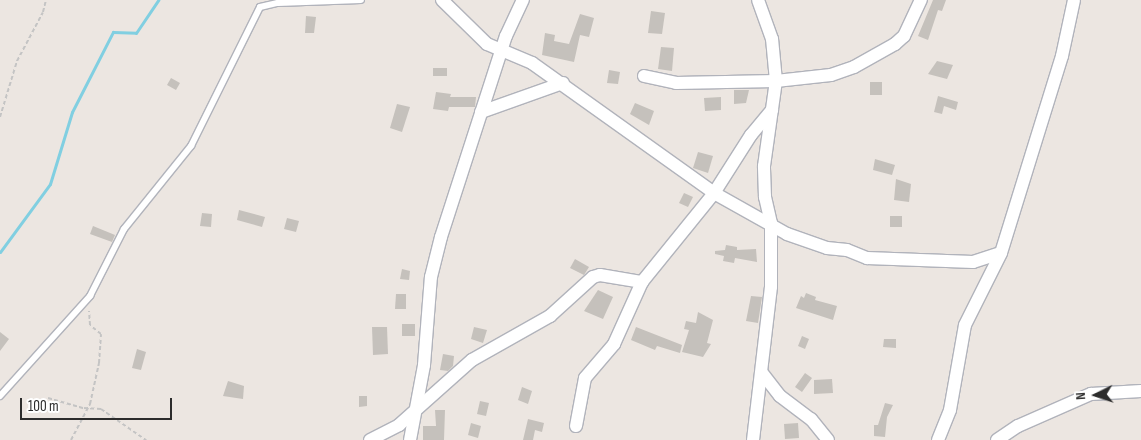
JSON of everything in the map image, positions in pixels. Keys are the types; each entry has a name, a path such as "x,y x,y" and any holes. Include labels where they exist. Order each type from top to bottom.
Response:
{"street":[{"path":"442,0 487,44 532,63 563,83 714,194 771,223 788,234 827,248 847,250 867,258 973,262 1001,253"},
{"path":"410,440 424,365 430,277 454,189 503,52 506,36 523,0"},
{"path":"753,440 762,373 772,269 771,223 765,197 764,166 776,81 772,39 758,0"},
{"path":"644,76 676,83 776,81 831,74 871,59 904,36 921,0"},
{"path":"938,440 954,393 965,324 1001,253 1041,114 1062,56 1074,0"},
{"path":"481,112 563,83"},
{"path":"576,426 586,378 614,344 642,282 714,194 750,135 772,110"},
{"path":"370,440 399,425 472,360 550,316 592,278 600,275 642,282"},
{"path":"762,373 780,396 811,419 828,440"},
{"path":"997,440 1018,426 1091,394 1141,391"}],"lane":[{"path":"0,396 90,296 124,230 191,146 260,7 278,3 361,0"}],"path":[{"path":"0,117 17,61 43,12 46,0"},
{"path":"71,440 89,407 99,364 101,334 90,325 90,296"},
{"path":"48,398 101,409 146,440"}],"building":[{"path":"933,0 946,0 942,11 938,10 928,40 918,36"},
{"path":"651,11 665,13 662,34 648,33"},
{"path":"580,14 594,18 589,37 580,35 574,62 542,55 545,33 555,35 554,41 569,44"},
{"path":"306,16 316,17 314,33 305,33"},
{"path":"661,47 674,48 672,71 658,69"},
{"path":"937,61 953,65 947,79 928,74"},
{"path":"433,68 447,68 447,76 433,76"},
{"path":"609,70 620,72 618,84 607,83"},
{"path":"171,78 180,83 176,90 167,85"},
{"path":"870,82 882,82 882,95 870,95"},
{"path":"734,90 749,90 746,103 734,104"},
{"path":"436,92 451,94 450,97 476,97 475,107 449,107 448,111 433,109"},
{"path":"938,96 958,102 956,110 944,106 942,114 934,112"},
{"path":"721,97 721,110 705,111 704,98"},
{"path":"635,103 654,111 649,125 630,114"},
{"path":"397,104 410,107 402,132 390,128"},
{"path":"698,152 713,156 708,173 693,168"},
{"path":"875,159 895,165 892,175 873,170"},
{"path":"896,179 911,184 909,202 894,200"},
{"path":"684,193 693,197 688,207 679,203"},
{"path":"239,210 265,217 262,227 237,220"},
{"path":"202,213 212,214 211,227 200,226"},
{"path":"890,216 902,216 902,227 890,227"},
{"path":"287,218 299,221 296,232 284,229"},
{"path":"93,226 115,235 112,242 90,234"},
{"path":"726,245 737,247 737,250 756,249 757,262 735,258 734,263 723,261 724,256 715,254 715,251 725,250"},
{"path":"575,259 589,267 584,275 570,268"},
{"path":"402,269 410,271 409,280 400,279"},
{"path":"598,290 613,297 603,319 584,311"},
{"path":"806,293 816,297 815,300 837,306 833,320 796,308 801,296 804,298"},
{"path":"396,294 406,294 406,309 395,309"},
{"path":"751,296 762,297 758,323 746,321"},
{"path":"698,312 713,320 707,343 711,344 703,357 682,352 689,330 684,329 686,321 696,323"},
{"path":"402,324 415,324 415,336 402,336"},
{"path":"372,327 387,327 388,354 373,355"},
{"path":"474,327 487,330 483,343 471,339"},
{"path":"636,327 682,345 680,353 657,346 655,350 631,340"},
{"path":"0,332 9,339 0,351"},
{"path":"802,336 809,339 805,349 798,346"},
{"path":"884,339 896,339 896,348 883,347"},
{"path":"137,349 146,352 141,370 132,368"},
{"path":"443,354 454,356 453,366 448,371 440,370"},
{"path":"805,373 812,378 802,392 795,387"},
{"path":"832,379 833,393 814,394 814,380"},
{"path":"228,381 244,386 243,399 223,396"},
{"path":"522,387 532,391 528,404 518,400"},
{"path":"359,396 367,396 367,406 359,407"},
{"path":"480,401 489,403 486,416 477,414"},
{"path":"885,403 893,405 887,417 885,437 874,436 874,425 878,425"},
{"path":"435,410 445,410 444,440 423,440 423,426 436,426"},
{"path":"528,419 544,423 542,432 535,430 533,440 523,440"},
{"path":"471,423 481,426 478,438 468,435"},
{"path":"798,423 799,438 785,439 784,424"}],"waterway":[{"path":"0,252 50,184 72,112 113,32 136,33 158,0"}]}
